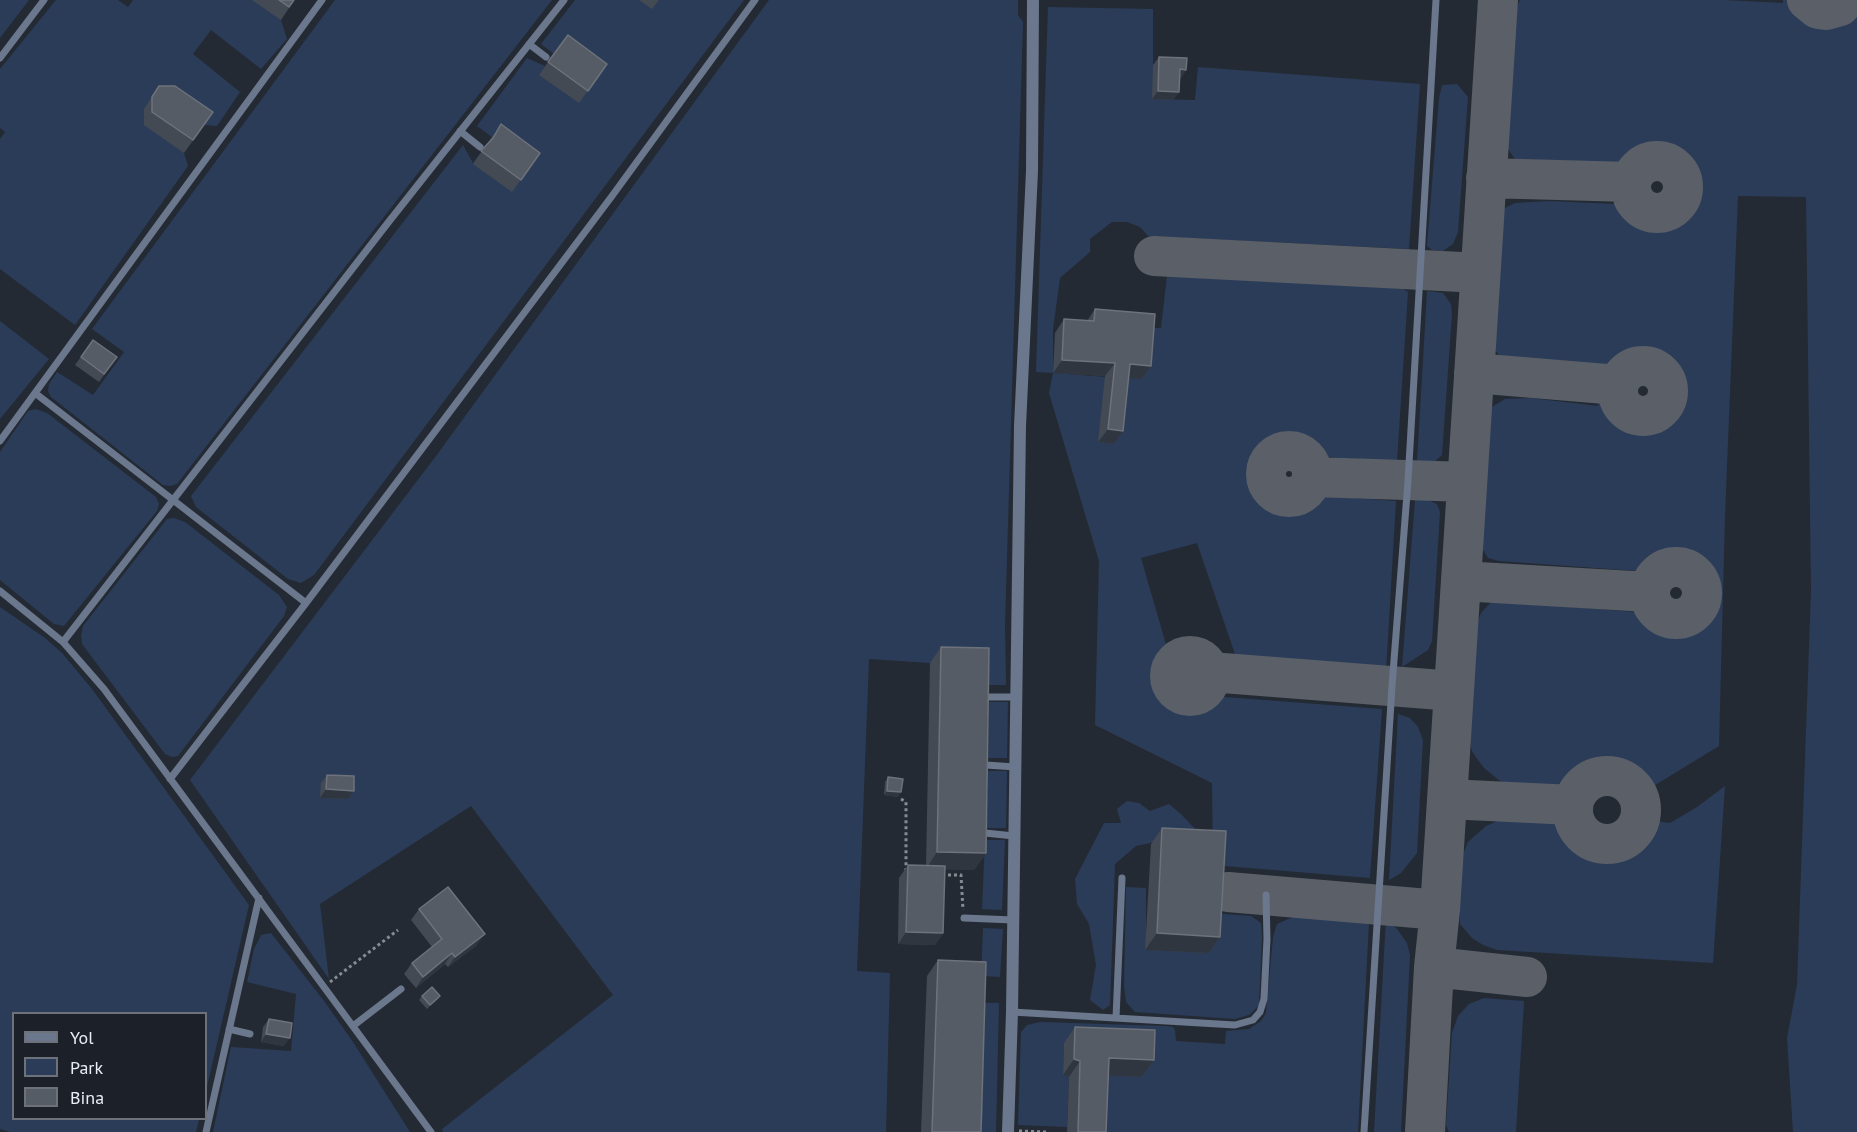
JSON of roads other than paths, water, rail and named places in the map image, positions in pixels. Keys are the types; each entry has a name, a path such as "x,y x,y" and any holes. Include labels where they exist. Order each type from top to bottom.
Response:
{"street":[{"path":"1008,1131 1012,1012 1020,426 1032,171 1033,0"}],"lane":[{"path":"0,58 44,0"},
{"path":"0,441 322,0"},
{"path":"63,642 564,0"},
{"path":"170,779 306,603 612,196 755,0"},
{"path":"1364,1132 1392,686 1408,480 1436,0"},
{"path":"529,44 546,57"},
{"path":"460,131 480,147"},
{"path":"35,393 306,603"},
{"path":"0,591 63,642 104,689 431,1132"},
{"path":"987,697 1016,697"},
{"path":"986,765 1015,767"},
{"path":"985,833 1014,836"},
{"path":"1116,1018 1122,878"},
{"path":"1012,1012 1235,1025 1252,1020 1260,1012 1264,999 1267,939 1266,895"},
{"path":"206,1132 259,898"},
{"path":"964,918 1013,920"},
{"path":"353,1026 401,989"},
{"path":"230,1029 250,1034"}]}
